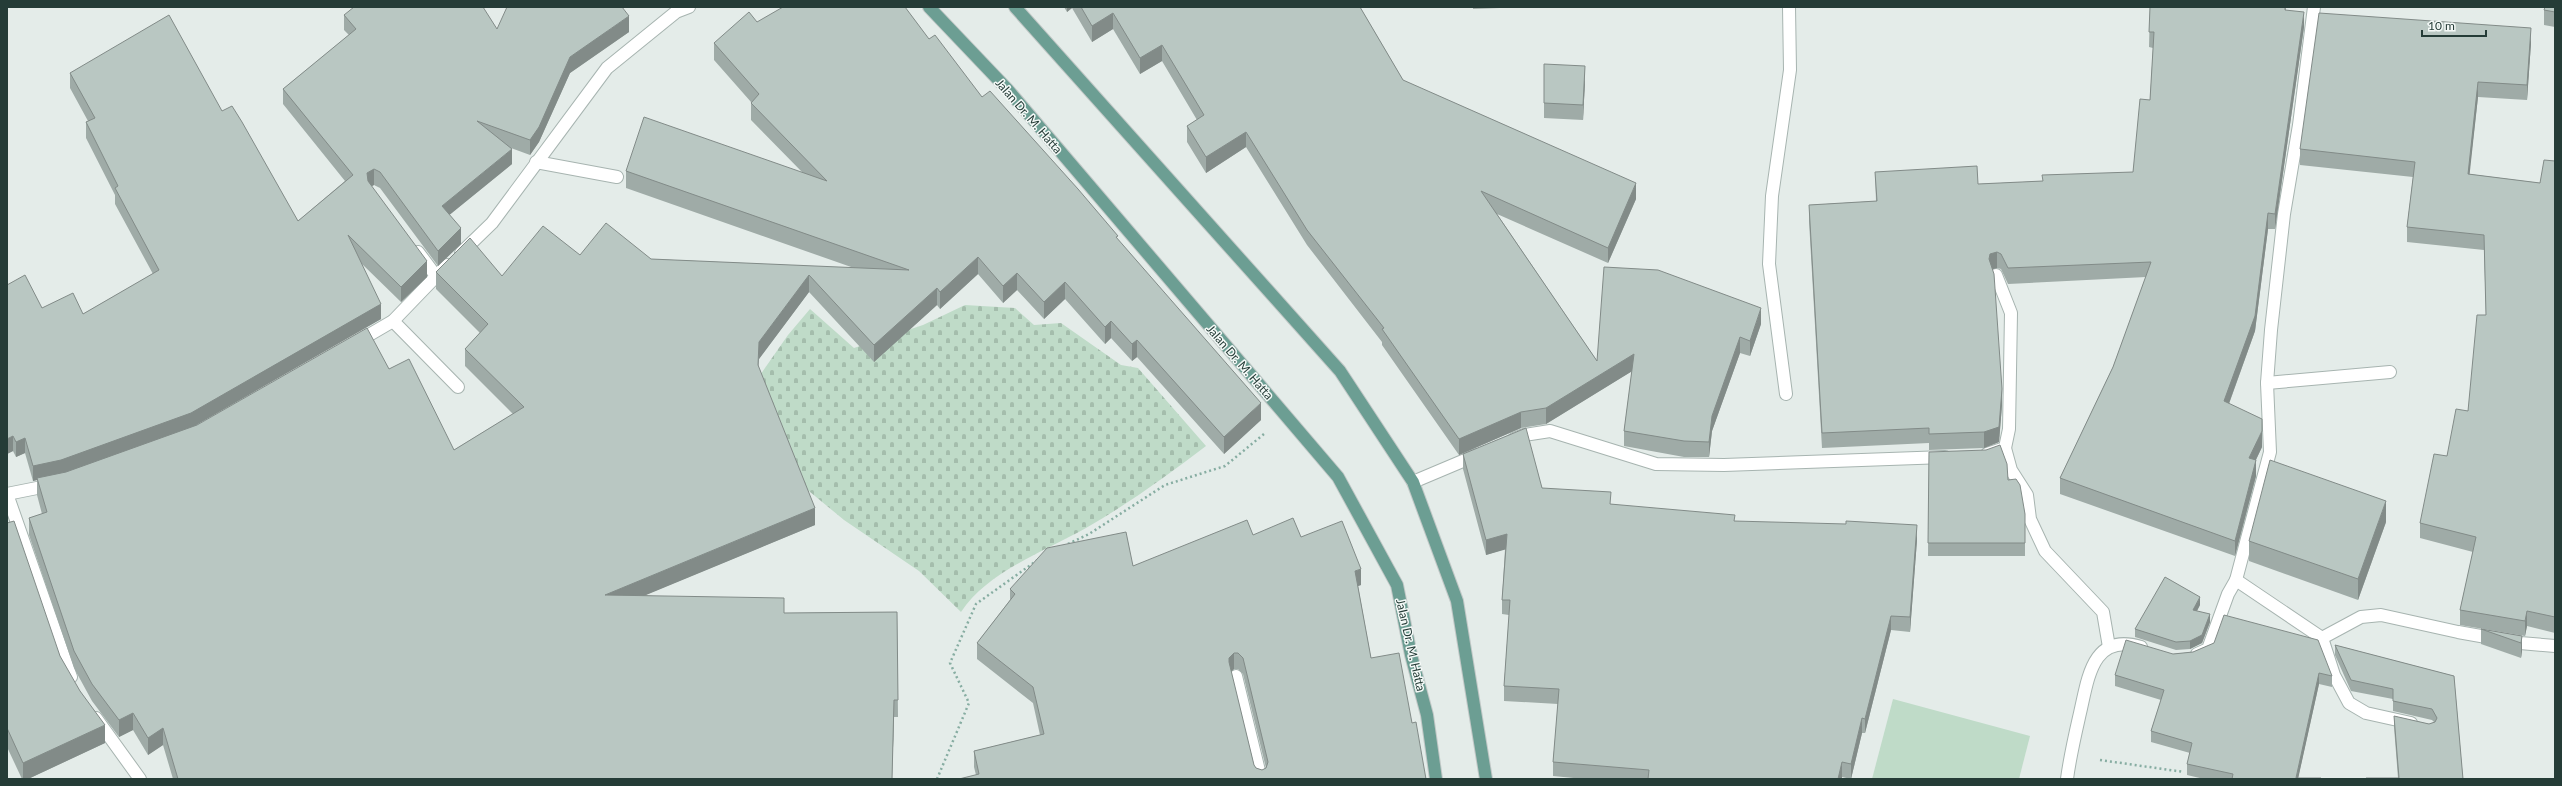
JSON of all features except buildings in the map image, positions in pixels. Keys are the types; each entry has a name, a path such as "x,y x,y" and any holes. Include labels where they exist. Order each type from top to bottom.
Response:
{"main road":[{"name":"Jalan Dr. M. Hatta","path":"929,7 1008,90 1338,477 1397,585 1411,655 1427,715 1436,779"},
{"path":"1015,7 1340,371 1413,482 1457,601 1486,779"}],"street":[{"path":"344,349 392,321 436,276 492,223 607,68 676,12 689,7"},
{"path":"1786,394 1769,264 1772,196 1790,70 1789,7"},
{"path":"2187,656 2208,649 2228,594 2236,580 2270,452 2266,383 2284,214 2299,125 2314,7"},
{"path":"536,162 617,177"},
{"path":"409,240 436,276"},
{"path":"1996,275 2011,313 2009,429 2005,448 2011,470 2027,495 2030,520 2045,551 2103,612 2109,647"},
{"path":"392,321 458,386"},
{"path":"2266,383 2390,372"},
{"path":"1503,444 1524,435 1550,431 1656,464 1724,465 1961,456"},
{"path":"1977,456 2005,448"},
{"path":"1413,482 1489,450"},
{"path":"63,482 7,494 67,671 78,691"},
{"path":"2236,580 2322,638 2334,674 2350,703 2366,713 2423,725"},
{"path":"2322,638 2361,616 2382,615 2474,635 2555,646"},
{"path":"2068,779 2070,756 2090,667 2109,647 2130,643 2152,650"},
{"path":"1236,676 1261,779"},
{"path":"86,705 140,779"}],"path":[{"path":"1061,548 1089,534 1165,485 1225,466 1286,416"},
{"path":"937,779 969,704 950,663 976,604 1032,562 1046,555"},
{"path":"2070,756 2184,772"}],"green space":[{"path":"965,305 1015,308 1034,325 1061,323 1121,365 1138,368 1206,446 1117,509 1086,528 1035,554 1001,574 972,598 961,612 919,571 844,520 804,487 758,378 788,335 810,309 854,348 923,325"},
{"path":"1893,699 2030,736 2019,779 1872,779"}]}
